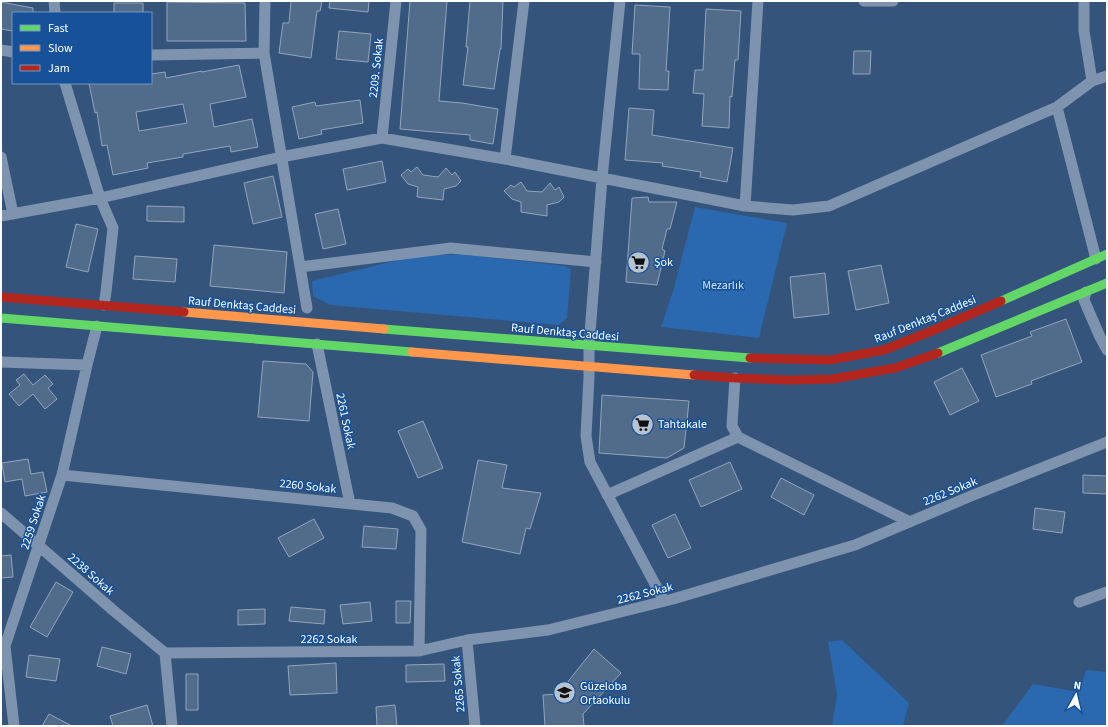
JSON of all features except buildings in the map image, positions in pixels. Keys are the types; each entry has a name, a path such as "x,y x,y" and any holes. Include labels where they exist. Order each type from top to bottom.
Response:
{"main road":[{"name":"Rauf Denktaş Caddesi","path":"1,296 735,358 830,360 884,350 934,330 1107,254"},
{"path":"1,318 735,378 791,380 832,379 895,368 941,352 1107,283"}],"street":[{"path":"54,1 55,12"},
{"path":"265,1 264,53 307,308"},
{"name":"2209. Sokak","path":"382,138 396,1"},
{"path":"505,159 524,1"},
{"path":"620,1 602,178 589,346 586,436 590,462 664,601"},
{"path":"745,206 758,1"},
{"path":"864,1 893,1"},
{"path":"1084,1 1084,31 1092,81"},
{"path":"1,50 12,52"},
{"path":"152,55 264,53"},
{"path":"1,216 100,198 281,158 382,138 505,159 745,206 793,210 829,206 1057,107 1092,81 1107,76"},
{"path":"65,84 100,198 113,228 104,305"},
{"path":"1057,107 1096,259"},
{"path":"1,157 12,214"},
{"path":"300,267 451,248 596,262"},
{"path":"1086,292 1084,300 1107,350"},
{"name":"2259 Sokak","path":"14,726 3,646 39,546 62,475 86,365 97,326"},
{"name":"2261 Sokak","path":"317,344 350,504"},
{"path":"1,362 86,365"},
{"path":"735,378 732,426 738,437 910,522"},
{"path":"608,495 738,437"},
{"name":"2262 Sokak","path":"165,653 419,651 467,640 548,630 664,601 855,545 971,496 1107,442"},
{"name":"2260 Sokak","path":"62,475 392,508 413,516 421,530 419,651"},
{"name":"2238 Sokak","path":"1,513 165,653"},
{"path":"1079,602 1107,592"},
{"name":"2265 Sokak","path":"467,640 475,726"},
{"path":"165,653 172,726"}],"green space":[{"name":"Mezarlık","path":"695,207 787,223 759,338 661,327 674,288"},
{"path":"461,254 565,266 571,270 567,318 559,325 330,305 313,296 312,281 415,256"},
{"path":"842,640 909,703 903,726 832,726 837,694 828,642"},
{"path":"1086,670 1107,672 1107,726 1002,726 1033,684 1079,692"}],"traffic: fast":[{"path":"1001,301 1107,254"},
{"path":"938,353 1107,283"},
{"path":"1,318 412,352"},
{"path":"384,329 750,358"}],"traffic: slow":[{"path":"184,312 384,329"},
{"path":"412,352 694,375"}],"traffic: jam":[{"path":"1,297 184,312"},
{"path":"750,358 830,360 884,350 1001,301"},
{"path":"694,375 791,380 832,379 895,368 938,353"}],"place":[{"name":"Şok","path":"639,262"},
{"name":"Tahtakale","path":"643,424"},
{"name":"Güzeloba Ortaokulu","path":"565,693"}]}
